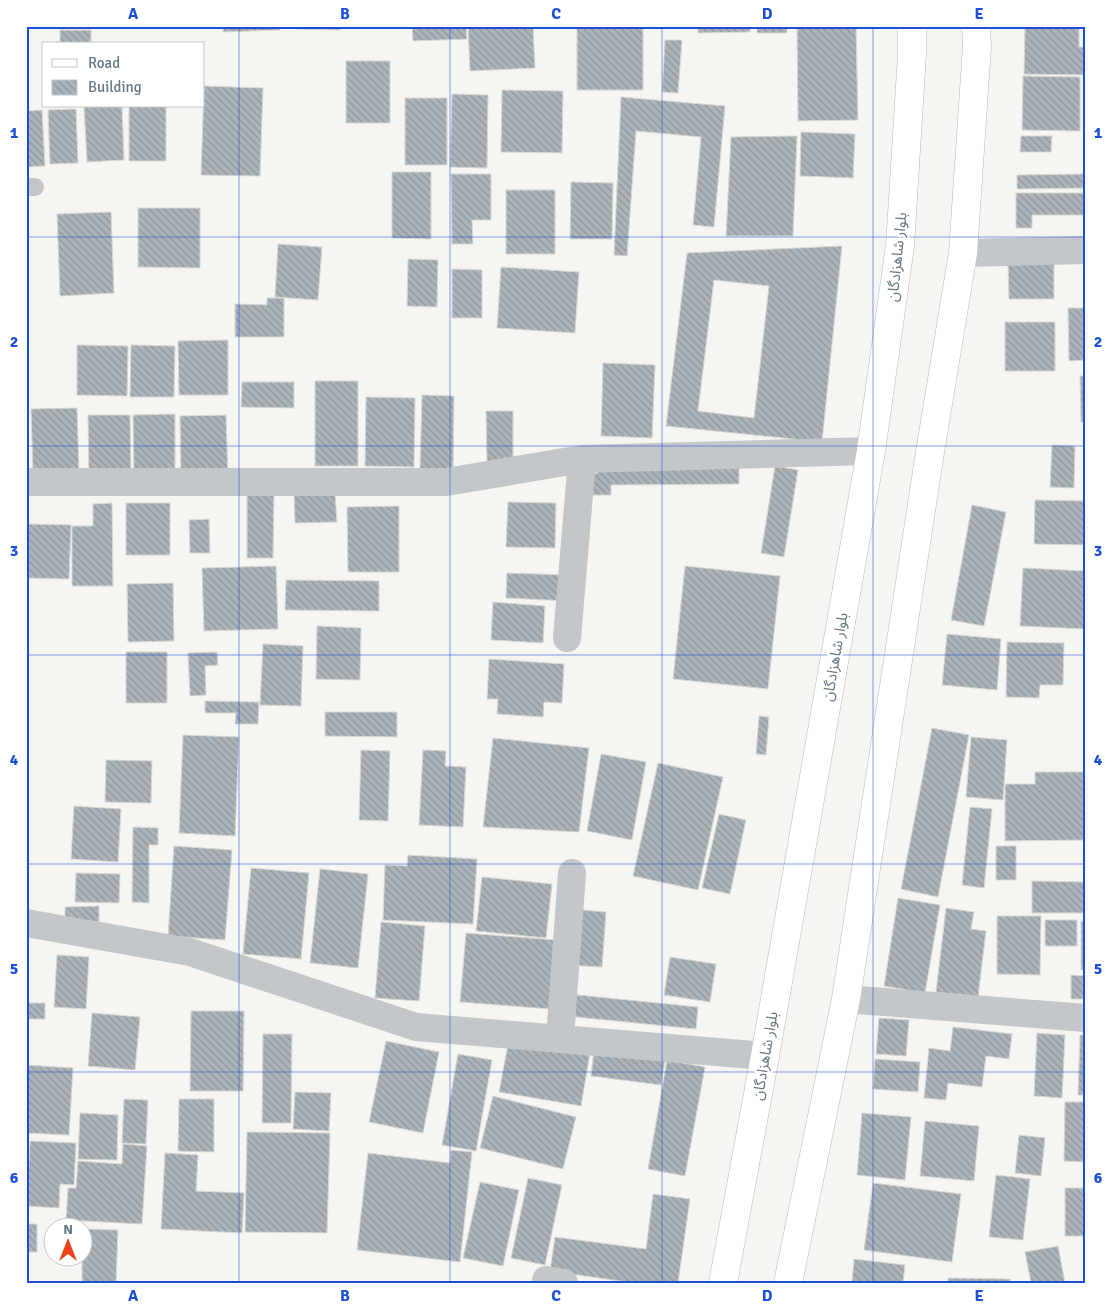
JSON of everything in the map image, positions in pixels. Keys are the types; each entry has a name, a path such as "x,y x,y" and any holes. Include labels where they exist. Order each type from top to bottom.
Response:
{"main road":[{"name":"بلوار شاهزادگان","path":"723,1283 766,1056 871,451 900,246 912,54 912,26"},
{"path":"788,1283 846,999 930,452 963,253 977,46 976,26"}],"street":[{"path":"963,253 1086,250"},
{"path":"26,482 446,482 582,459 871,451"},
{"path":"568,638 582,459"},
{"path":"560,1038 572,873"},
{"path":"26,923 190,952 416,1027 766,1056"},
{"path":"846,999 1086,1018"}],"building":[{"path":"223,26 280,26 280,30 223,32"},
{"path":"295,26 340,26 340,30 295,29"},
{"path":"412,26 466,26 467,39 413,41"},
{"path":"468,26 533,26 535,68 470,71"},
{"path":"698,26 750,26 750,32 698,33"},
{"path":"757,26 787,26 787,33 757,33"},
{"path":"797,26 856,26 858,120 798,121"},
{"path":"1025,26 1079,26 1079,47 1086,47 1086,75 1024,74"},
{"path":"577,28 643,28 643,90 577,90"},
{"path":"60,30 91,30 91,42 60,42"},
{"path":"665,40 682,40 678,93 662,92"},
{"path":"346,61 390,61 390,123 346,123"},
{"path":"1023,76 1080,77 1080,131 1022,130"},
{"path":"205,86 263,88 260,176 201,175"},
{"path":"502,90 563,91 562,153 501,152"},
{"path":"452,94 488,95 487,168 450,167"},
{"path":"621,97 725,106 714,227 693,225 701,137 636,131 627,256 614,255"},
{"path":"405,98 447,98 447,165 405,165"},
{"path":"84,108 122,108 124,160 87,162"},
{"path":"129,108 166,108 166,161 129,161"},
{"path":"76,109 78,163 50,164 48,110"},
{"path":"42,110 45,166 26,167 26,111"},
{"path":"801,132 855,134 853,178 800,176"},
{"path":"797,136 793,236 726,236 731,137"},
{"path":"1021,136 1052,136 1051,152 1020,152"},
{"path":"392,172 431,172 431,239 392,238"},
{"path":"451,174 491,174 491,220 472,220 473,244 452,244"},
{"path":"1086,174 1086,188 1017,189 1017,175"},
{"path":"571,182 613,183 612,239 570,239"},
{"path":"506,190 555,190 555,254 506,254"},
{"path":"1016,193 1086,193 1086,215 1032,215 1032,228 1016,228"},
{"path":"138,208 200,208 200,268 138,267"},
{"path":"111,212 114,293 60,296 57,214"},
{"path":"278,244 322,247 318,300 275,297"},
{"path":"842,246 822,442 666,426 687,253","holes":["714,280 769,286 754,418 698,411"]},
{"path":"408,259 438,260 437,307 407,306"},
{"path":"1008,263 1054,263 1054,299 1009,299"},
{"path":"501,267 579,272 575,333 497,328"},
{"path":"452,269 482,270 482,318 452,318"},
{"path":"267,298 284,298 284,337 235,337 235,304 267,305"},
{"path":"1068,308 1086,308 1086,360 1069,361"},
{"path":"1005,322 1055,322 1055,371 1005,371"},
{"path":"228,340 228,395 179,395 178,341"},
{"path":"77,345 128,346 127,396 77,395"},
{"path":"131,345 175,346 174,397 130,397"},
{"path":"603,363 655,365 652,438 601,436"},
{"path":"1080,376 1086,376 1086,422 1081,422"},
{"path":"315,381 358,381 358,466 315,466"},
{"path":"242,382 294,382 294,408 241,407"},
{"path":"422,395 454,396 453,470 420,469"},
{"path":"366,397 415,398 414,467 365,466"},
{"path":"77,408 79,472 33,473 31,409"},
{"path":"486,411 513,411 513,463 487,464"},
{"path":"175,414 175,474 134,475 133,415"},
{"path":"88,415 130,415 131,477 89,478"},
{"path":"226,415 228,477 181,478 180,416"},
{"path":"1052,445 1075,446 1074,488 1050,487"},
{"path":"739,464 739,484 611,485 611,495 591,495 592,476 610,465"},
{"path":"775,466 798,470 784,557 761,553"},
{"path":"335,493 337,522 295,523 294,494"},
{"path":"247,494 274,494 273,558 247,558"},
{"path":"1035,500 1086,501 1086,545 1034,544"},
{"path":"508,502 556,503 555,548 506,547"},
{"path":"112,503 113,586 72,586 72,526 93,526 93,504"},
{"path":"126,503 170,503 170,555 126,555"},
{"path":"972,505 1006,512 984,626 951,620"},
{"path":"399,506 399,572 348,572 347,507"},
{"path":"209,519 210,553 190,553 189,520"},
{"path":"26,524 71,525 69,579 26,578"},
{"path":"276,566 278,629 204,631 202,568"},
{"path":"685,566 780,576 768,689 673,679"},
{"path":"1023,568 1086,571 1086,629 1020,626"},
{"path":"507,573 570,575 569,601 506,598"},
{"path":"286,580 379,581 379,611 285,610"},
{"path":"173,583 174,641 128,642 127,584"},
{"path":"493,602 545,606 543,643 491,640"},
{"path":"317,626 361,628 360,680 316,679"},
{"path":"947,634 1001,639 997,690 942,685"},
{"path":"1007,642 1064,643 1063,685 1040,685 1039,698 1006,697"},
{"path":"263,644 303,646 301,706 260,705"},
{"path":"126,652 167,652 167,703 126,703"},
{"path":"217,652 218,665 205,666 206,695 190,696 188,653"},
{"path":"489,659 564,664 562,703 544,702 543,717 497,714 498,699 487,699"},
{"path":"205,701 259,702 258,724 235,724 236,713 205,713"},
{"path":"325,712 397,712 397,737 325,736"},
{"path":"759,716 769,717 766,755 756,754"},
{"path":"932,728 969,735 938,897 901,889"},
{"path":"183,735 239,737 235,836 179,833"},
{"path":"971,737 1007,740 1003,800 966,797"},
{"path":"493,738 589,748 579,832 483,827"},
{"path":"361,750 390,751 388,821 359,820"},
{"path":"423,750 446,751 445,766 466,767 463,827 419,825"},
{"path":"601,754 646,762 632,840 587,831"},
{"path":"106,760 152,761 151,803 105,802"},
{"path":"658,763 723,777 698,890 633,876"},
{"path":"1035,772 1085,772 1086,840 1005,841 1005,784 1035,784"},
{"path":"74,806 121,809 118,862 71,859"},
{"path":"970,807 992,809 984,888 962,885"},
{"path":"719,814 746,820 730,894 702,888"},
{"path":"133,827 158,828 158,845 149,845 149,903 132,902"},
{"path":"174,846 232,850 225,940 168,936"},
{"path":"996,846 1016,846 1016,880 996,880"},
{"path":"408,855 477,859 473,924 383,920 385,865 407,866"},
{"path":"251,868 309,873 301,959 243,954"},
{"path":"320,869 368,874 358,968 310,963"},
{"path":"76,873 120,874 119,903 75,902"},
{"path":"482,877 552,884 546,938 476,931"},
{"path":"1032,881 1086,882 1086,913 1032,913"},
{"path":"898,898 940,905 925,993 884,986"},
{"path":"99,906 99,922 65,922 65,907"},
{"path":"946,908 974,912 971,929 986,931 978,997 936,992"},
{"path":"572,909 606,912 602,967 568,965"},
{"path":"997,916 1041,916 1040,975 997,974"},
{"path":"1045,920 1077,920 1077,946 1045,946"},
{"path":"1081,921 1086,921 1086,970 1081,970"},
{"path":"381,922 425,926 419,1001 375,998"},
{"path":"466,933 556,940 550,1009 460,1002"},
{"path":"57,955 89,957 86,1009 54,1007"},
{"path":"670,957 716,964 710,1002 664,995"},
{"path":"1071,975 1086,976 1086,999 1071,999"},
{"path":"568,994 698,1007 696,1029 566,1016"},
{"path":"26,1003 45,1003 45,1019 26,1019"},
{"path":"191,1011 244,1011 243,1091 190,1091"},
{"path":"92,1013 140,1017 135,1070 88,1066"},
{"path":"879,1018 909,1020 906,1056 876,1054"},
{"path":"953,1027 1012,1034 1009,1059 986,1056 982,1087 948,1083 946,1100 924,1098 929,1048 950,1051"},
{"path":"1037,1033 1065,1035 1062,1098 1034,1096"},
{"path":"263,1034 292,1034 291,1123 262,1123"},
{"path":"1080,1035 1086,1035 1086,1095 1078,1095"},
{"path":"509,1039 590,1053 581,1106 499,1092"},
{"path":"386,1041 439,1052 423,1133 369,1122"},
{"path":"594,1051 665,1060 661,1085 591,1076"},
{"path":"458,1054 492,1060 476,1151 442,1145"},
{"path":"875,1059 920,1062 918,1092 873,1089"},
{"path":"667,1060 705,1067 685,1176 648,1169"},
{"path":"26,1065 73,1068 69,1135 26,1133"},
{"path":"295,1092 331,1093 329,1131 293,1129"},
{"path":"493,1096 576,1117 563,1169 480,1148"},
{"path":"124,1099 148,1100 146,1144 122,1143"},
{"path":"179,1099 214,1099 214,1152 178,1151"},
{"path":"1065,1102 1086,1102 1086,1162 1064,1161"},
{"path":"80,1113 118,1115 117,1160 78,1159"},
{"path":"862,1113 911,1117 905,1180 857,1175"},
{"path":"925,1121 979,1126 974,1181 920,1176"},
{"path":"247,1132 330,1133 327,1233 245,1232"},
{"path":"1019,1135 1045,1138 1041,1176 1015,1173"},
{"path":"30,1141 76,1143 74,1185 60,1184 59,1208 27,1206"},
{"path":"123,1144 147,1146 142,1224 92,1221 92,1216 66,1216 68,1188 76,1188 78,1161 122,1164"},
{"path":"451,1150 472,1152 460,1262 357,1250 368,1153 450,1163"},
{"path":"165,1153 198,1155 196,1191 244,1193 242,1233 161,1229"},
{"path":"996,1175 1030,1179 1023,1240 989,1237"},
{"path":"528,1178 562,1185 545,1265 511,1258"},
{"path":"480,1182 519,1190 503,1266 463,1258"},
{"path":"873,1183 961,1194 952,1262 864,1250"},
{"path":"1065,1188 1086,1188 1086,1236 1065,1236"},
{"path":"653,1194 690,1199 678,1283 634,1283 550,1271 555,1237 646,1249"},
{"path":"26,1224 37,1224 37,1252 26,1252"},
{"path":"92,1229 118,1230 116,1283 82,1283 82,1266 92,1266"},
{"path":"1058,1246 1065,1283 1031,1283 1025,1252"},
{"path":"854,1259 905,1265 903,1283 852,1283"},
{"path":"948,1278 1010,1279 1010,1283 948,1283"}]}
